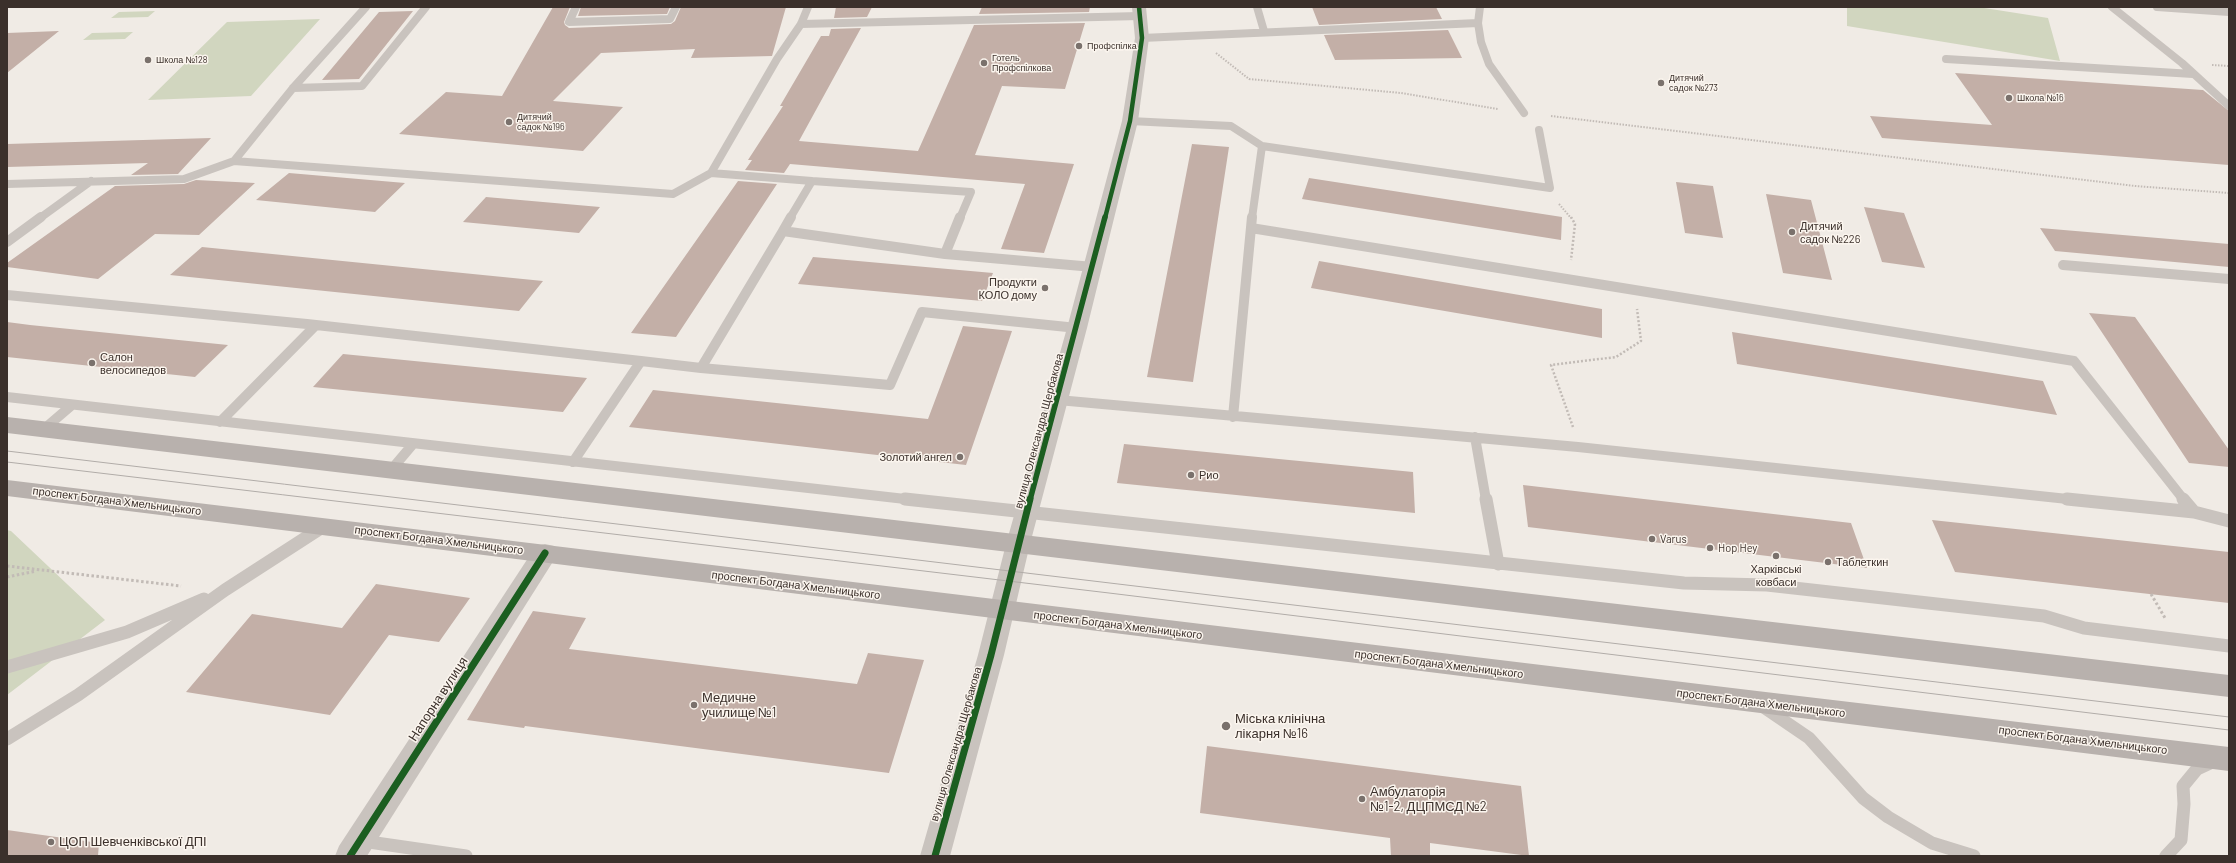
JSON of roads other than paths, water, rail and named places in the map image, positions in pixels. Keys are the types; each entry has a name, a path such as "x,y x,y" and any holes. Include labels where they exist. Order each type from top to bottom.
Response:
{"main road":[{"path":"7,425 2229,686"},
{"name":"проспект Богдана Хмельницького","path":"7,488 1757,703 1998,730 2225,758"}],"street":[{"name":"вулиця Олександра Щербакова","path":"935,856 1058,400 1130,121 1142,38 1140,12"},
{"name":"Напорна вулиця","path":"355,848 545,553"}],"lane":[{"path":"234,161 293,88 366,7"},
{"path":"293,88 362,86 426,7"},
{"path":"576,7 569,22 670,19 676,7"},
{"path":"7,184 184,179 234,161 673,194 711,173 777,59 801,24 808,7"},
{"path":"1257,7 1264,31"},
{"path":"1480,7 1478,23 1481,42 1489,64 1524,113"},
{"path":"2112,7 2141,28 2229,106"},
{"path":"2157,7 2229,12"},
{"path":"801,24 1140,12"},
{"path":"1142,38 1264,31 1478,23"},
{"path":"1946,59 2193,74"},
{"path":"1130,121 1231,126 1262,146 1550,188 1539,130"},
{"path":"1233,417 1251,228 1262,146"},
{"path":"711,173 971,192 945,254"},
{"path":"7,242 91,181"},
{"path":"701,368 812,181"},
{"path":"1251,228 2074,361 2194,512"},
{"path":"783,231 945,254 1093,267"},
{"path":"2063,265 2229,279"},
{"path":"7,295 316,325 701,368 890,385 922,312 1077,328"},
{"path":"220,422 316,325"},
{"path":"573,462 641,361"},
{"path":"7,397 573,462 1498,564 1684,583 1767,585 2044,616 2084,628 2229,646"},
{"path":"1058,400 1233,417 1578,446 2194,512 2229,521"},
{"path":"44,429 72,405"},
{"path":"1475,438 1498,564"},
{"path":"391,470 413,444"},
{"path":"7,740 78,695 225,590 325,526"},
{"path":"7,667 127,632 225,590"},
{"path":"1757,703 1786,721 1809,738 1862,798 1888,817 1932,843 1974,856"},
{"path":"2166,856 2181,840 2184,804 2183,786 2196,769 2225,758"},
{"path":"355,848 466,856"}],"tram line":[{"path":"7,451 2229,717"},
{"path":"7,462 1109,593 2229,730"}],"place":[{"name":"Профспілка","path":"1079,46"},
{"name":"Школа №128","path":"148,60"},
{"name":"Готель Профспілкова","path":"984,63"},
{"name":"Дитячий садок №273","path":"1661,83"},
{"name":"Школа №16","path":"2009,98"},
{"name":"Дитячий садок №196","path":"509,122"},
{"name":"Дитячий садок №226","path":"1792,232"},
{"name":"Продукти КОЛО дому","path":"1045,288"},
{"name":"Салон велосипедов","path":"92,363"},
{"name":"Золотий ангел","path":"960,457"},
{"name":"Рио","path":"1191,475"},
{"name":"Varus","path":"1652,539"},
{"name":"Hop Hey","path":"1710,548"},
{"name":"Харківські ковбаси","path":"1776,556"},
{"name":"Таблеткин","path":"1828,562"},
{"name":"Медичне училище №1","path":"694,705"},
{"name":"Міська клінічна лікарня №16","path":"1226,726"},
{"name":"Амбулаторія №1-2, ДЦПМСД №2","path":"1362,799"},
{"name":"ЦОП Шевченківської ДПІ","path":"51,842"}]}
